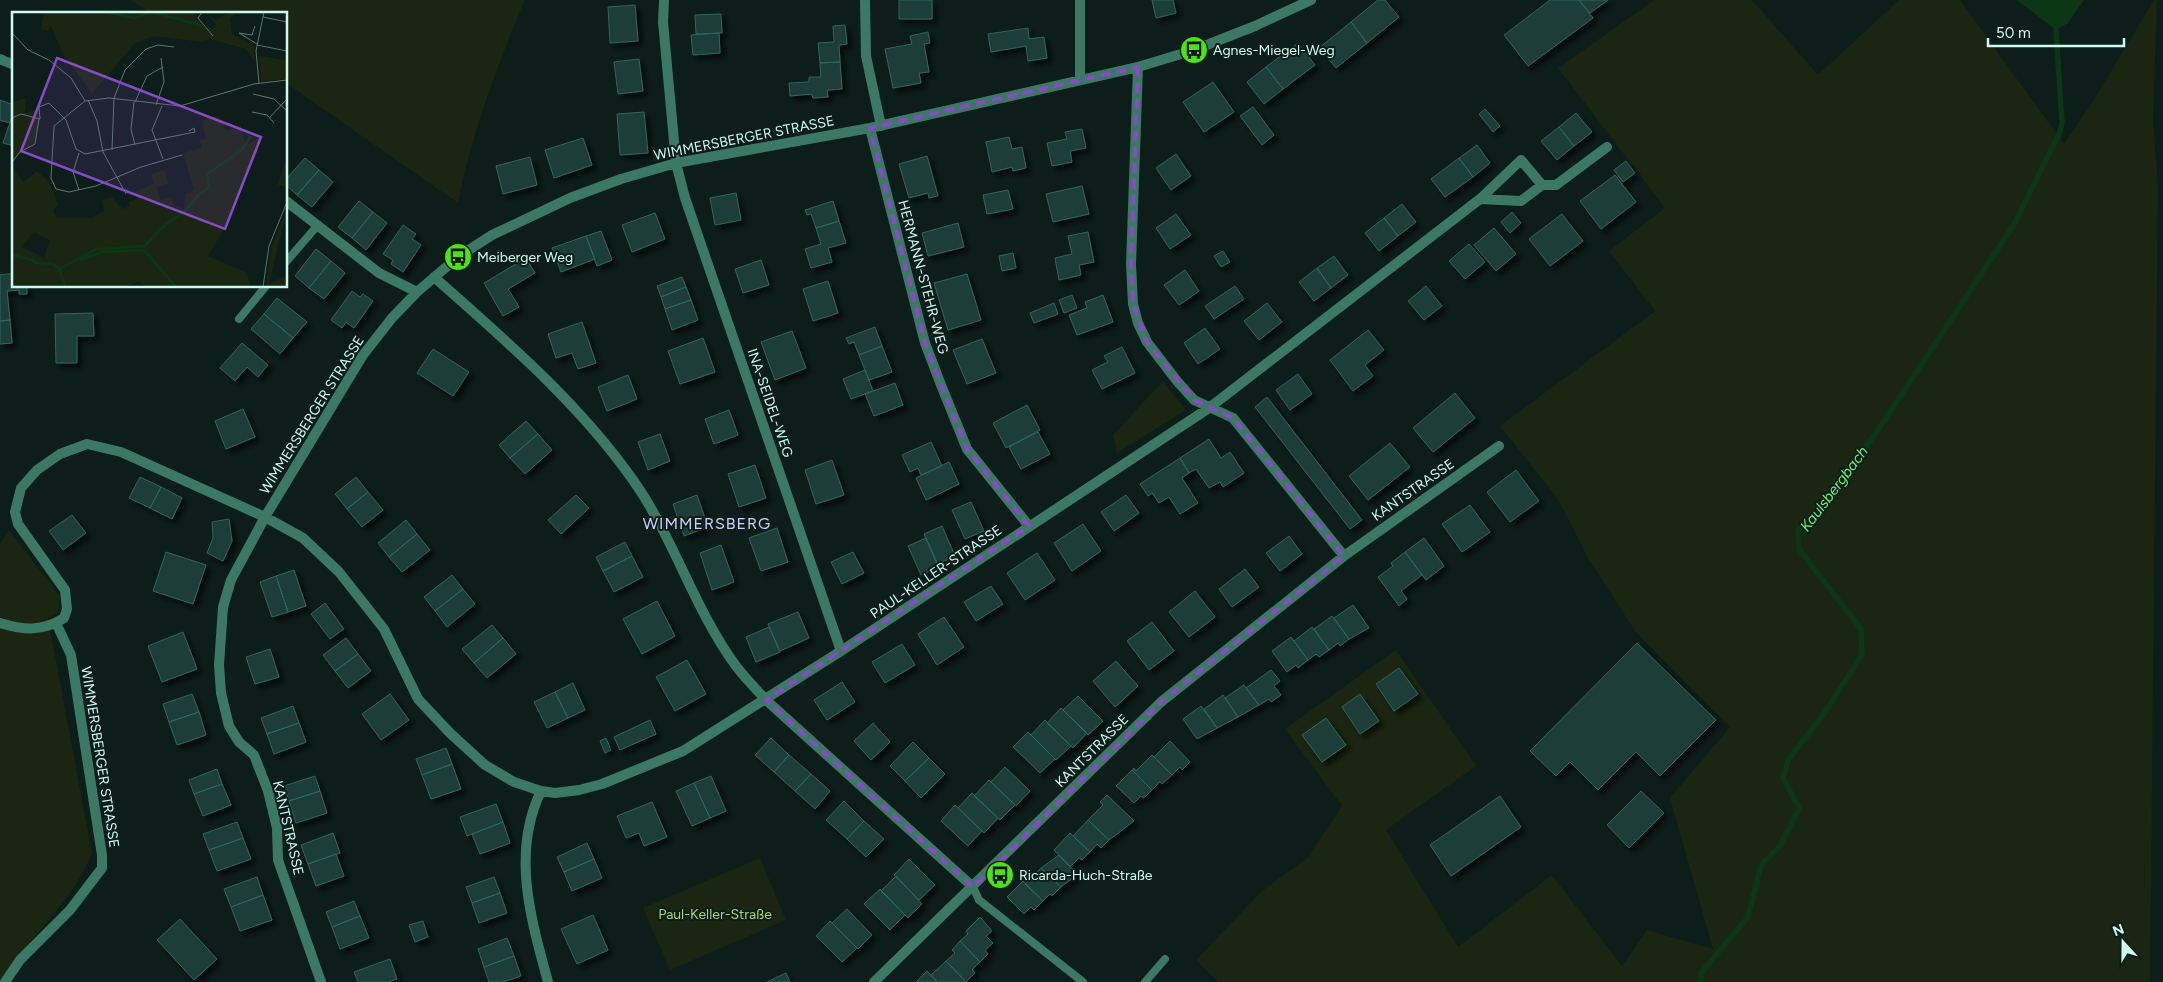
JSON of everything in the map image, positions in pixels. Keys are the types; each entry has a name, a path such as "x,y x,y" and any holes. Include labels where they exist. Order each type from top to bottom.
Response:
{"street":[{"name":"INA-SEIDEL-WEG","path":"664,0 663,22 676,163 685,198 841,651"},
{"path":"865,0 866,56 881,126"},
{"path":"1080,0 1080,80"},
{"name":"WIMMERSBERGER STRASSE","path":"5,982 20,960 70,910 102,868 102,856 71,655 56,623 64,618 67,609 65,590 25,537 18,524 15,512 21,488 38,470 60,454 88,444 120,452 265,517 363,355 392,318 417,292 468,250 522,220 621,179 676,163 881,126 1138,67 1203,47 1311,0"},
{"path":"0,59 12,64"},
{"path":"1138,67 1131,264 1134,304 1138,323 1147,342 1194,400 1234,418 1344,556"},
{"name":"HERMANN-STEHR-WEG","path":"870,128 925,343 941,386 967,449 1028,526"},
{"path":"1480,199 1521,201 1542,185 1556,185 1607,147"},
{"path":"1209,408 1480,199 1521,160 1542,185"},
{"path":"288,203 379,274 417,292"},
{"path":"434,277 546,379 602,439 634,481 655,516 713,628 736,666 766,700 973,886"},
{"name":"PAUL-KELLER-STRASSE","path":"265,517 303,538 339,572 384,629 418,699 450,733 499,774 541,791 555,793 579,790 602,784 646,768 683,750 766,700 1209,408"},
{"name":"KANTSTRASSE","path":"874,982 1161,702 1344,556 1499,446"},
{"name":"KANTSTRASSE","path":"265,517 231,580 223,607 219,665 221,693 229,726 239,742 254,755 268,790 277,828 278,860 321,982"},
{"path":"0,623 20,629 40,629 56,623"},
{"path":"541,791 532,810 525,852 527,897 548,982"}],"lane":[{"path":"288,260 317,226"},
{"path":"239,319 264,288"},
{"path":"973,886 978,900 1084,982"},
{"path":"1145,982 1165,959"}],"highlighted area":[{"path":"1138,67 1131,264 1133,304 1147,342 1194,400 1233,418 1344,556 1161,702 973,887 766,700 1029,526 967,449 941,385 925,343 870,128"}],"green space":[{"path":"130,0 525,0 486,100 470,151 458,203 288,84 288,12 149,12"},
{"path":"1654,0 1752,0 1818,75 1899,0 1960,0 2064,144 2092,103 2154,0 2157,0 2153,121 2158,185 2150,982 1218,982 1196,960 1262,891 1307,858 1342,806 1285,729 1396,650 1476,766 1386,830 1458,947 1552,875 1622,966 1647,930 1713,949 1670,798 1730,727 1635,631 1588,558 1558,499 1500,426 1655,311 1609,251 1665,208 1558,68"},
{"path":"1163,381 1186,410 1117,453 1113,435"},
{"path":"9,530 60,596 58,612 48,618 92,853 84,871 62,904 0,980 0,544"},
{"name":"Paul-Keller-Straße","path":"760,858 786,920 670,970 643,908"}],"shaded area":[{"path":"2017,0 2084,0 2068,23 2056,30"}],"building":[{"path":"899,0 932,0 932,19 899,19"},
{"path":"1152,0 1173,0 1176,13 1156,18"},
{"path":"1378,0 1385,0 1399,17 1367,43 1351,22"},
{"path":"1550,0 1579,0 1593,18 1528,66 1504,35"},
{"path":"1579,0 1608,0 1590,13"},
{"path":"635,5 638,41 610,43 608,7"},
{"path":"721,14 722,33 696,34 695,15"},
{"path":"1351,22 1367,43 1336,68 1319,48"},
{"path":"845,25 847,44 839,45 840,62 820,63 818,43 834,42 833,26"},
{"path":"1028,28 1029,39 1044,37 1047,58 1028,61 1026,46 991,52 988,34"},
{"path":"928,32 930,43 924,44 929,72 919,73 921,83 893,88 885,49 912,44 910,36"},
{"path":"719,33 720,53 693,55 691,35"},
{"path":"1298,43 1315,65 1283,89 1266,67"},
{"path":"639,59 643,91 618,94 614,62"},
{"path":"840,62 842,89 827,90 828,97 813,98 812,94 790,96 789,83 809,82 809,77 821,77 820,63"},
{"path":"1266,67 1283,89 1264,104 1247,82"},
{"path":"1213,82 1234,112 1204,132 1183,102"},
{"path":"0,100 12,104 12,114 10,123 0,120"},
{"path":"1253,107 1274,135 1262,145 1240,116"},
{"path":"1485,109 1500,126 1493,132 1479,114"},
{"path":"644,112 648,153 620,155 617,114"},
{"path":"1576,113 1592,132 1574,146 1559,127"},
{"path":"12,117 12,145 3,143"},
{"path":"1559,127 1574,146 1557,160 1541,141"},
{"path":"1082,129 1086,148 1070,151 1072,162 1052,166 1047,143 1067,139 1065,132"},
{"path":"1009,137 1012,149 1022,147 1026,168 1013,171 1012,167 992,172 986,142"},
{"path":"583,138 592,165 554,178 545,150"},
{"path":"1477,145 1490,163 1473,177 1459,158"},
{"path":"1176,154 1191,176 1171,190 1156,168"},
{"path":"927,156 938,196 929,198 928,193 909,198 899,164"},
{"path":"530,157 537,185 503,194 496,166"},
{"path":"305,158 319,170 297,195 288,187 288,177"},
{"path":"1459,158 1473,177 1445,197 1431,179"},
{"path":"1626,161 1635,173 1623,182 1614,170"},
{"path":"319,170 333,182 312,207 297,195"},
{"path":"1615,175 1636,202 1601,229 1580,201"},
{"path":"1082,186 1089,214 1053,222 1046,194"},
{"path":"1008,190 1013,209 987,214 983,195"},
{"path":"736,193 741,220 715,225 710,198"},
{"path":"359,201 373,212 352,238 338,227"},
{"path":"833,201 839,221 816,228 811,214 807,215 805,210"},
{"path":"1402,204 1416,222 1398,236 1384,218"},
{"path":"373,212 387,223 366,250 352,238"},
{"path":"1512,212 1521,223 1510,233 1501,222"},
{"path":"655,213 665,239 632,252 622,225"},
{"path":"1176,214 1191,235 1170,249 1156,228"},
{"path":"1562,214 1583,241 1550,266 1529,239"},
{"path":"1384,218 1398,236 1379,251 1365,233"},
{"path":"839,221 846,243 828,248 832,262 811,268 805,249 821,244 816,228"},
{"path":"958,223 964,247 928,256 922,233"},
{"path":"403,225 416,234 412,239 421,245 403,272 391,264 393,260 383,254"},
{"path":"1494,228 1516,254 1496,271 1474,245"},
{"path":"601,231 612,260 597,266 586,236"},
{"path":"1088,232 1094,262 1079,265 1081,275 1059,280 1055,258 1072,254 1068,236"},
{"path":"586,236 595,259 561,272 552,248"},
{"path":"1469,244 1485,262 1465,279 1449,261"},
{"path":"316,249 331,261 309,288 295,276"},
{"path":"1223,251 1230,262 1221,267 1214,256"},
{"path":"1013,253 1016,268 1002,271 999,256"},
{"path":"1334,256 1348,275 1331,288 1317,268"},
{"path":"526,258 535,273 508,289 519,307 503,316 484,283"},
{"path":"761,260 769,285 743,293 735,269"},
{"path":"331,261 345,273 324,299 309,288"},
{"path":"1317,268 1331,288 1314,301 1299,282"},
{"path":"1185,270 1199,291 1179,305 1164,285"},
{"path":"12,274 12,288 27,288 27,294 19,294 19,290 7,291 10,320 0,321 0,275"},
{"path":"967,274 981,320 948,330 934,283"},
{"path":"682,277 686,287 661,297 657,286"},
{"path":"828,281 838,313 813,321 803,289"},
{"path":"1235,286 1244,299 1214,319 1205,306"},
{"path":"1426,286 1442,306 1424,320 1408,301"},
{"path":"686,287 691,300 665,309 661,297"},
{"path":"352,291 360,297 363,294 373,301 354,328 346,322 342,328 331,320"},
{"path":"1072,295 1077,308 1064,313 1059,300"},
{"path":"1103,295 1113,322 1077,335 1069,315 1087,308 1085,302"},
{"path":"277,298 307,322 293,338 264,314"},
{"path":"691,300 698,320 672,330 665,309"},
{"path":"1054,303 1058,314 1034,323 1030,313"},
{"path":"1267,303 1282,322 1259,340 1244,321"},
{"path":"93,313 94,336 77,336 77,363 56,363 55,314"},
{"path":"264,314 293,338 280,354 251,329"},
{"path":"10,320 12,343 0,344 0,321"},
{"path":"582,322 596,363 578,369 572,353 556,358 548,334"},
{"path":"875,327 882,346 859,355 854,342 849,344 846,338"},
{"path":"1205,328 1220,349 1198,364 1184,343"},
{"path":"1368,330 1384,350 1365,365 1373,376 1353,391 1330,360"},
{"path":"792,331 806,368 775,380 761,342"},
{"path":"703,338 715,372 680,384 668,351"},
{"path":"982,339 996,373 967,384 953,350"},
{"path":"242,343 268,365 258,377 247,367 235,381 220,368"},
{"path":"882,346 892,372 869,380 859,355"},
{"path":"1122,347 1135,373 1102,389 1092,370 1108,362 1104,356"},
{"path":"433,349 469,372 453,396 417,373"},
{"path":"865,370 873,391 851,399 843,379"},
{"path":"1298,374 1312,394 1290,410 1276,390"},
{"path":"628,375 637,399 607,411 598,387"},
{"path":"895,383 903,405 874,416 865,394"},
{"path":"1455,393 1475,418 1433,452 1413,428"},
{"path":"1267,397 1362,520 1350,529 1255,407"},
{"path":"1027,405 1040,430 1006,448 993,423"},
{"path":"243,409 255,437 226,449 215,421"},
{"path":"729,410 738,435 714,444 705,419"},
{"path":"526,421 538,434 510,458 499,445"},
{"path":"1038,432 1050,454 1021,469 1009,447"},
{"path":"538,434 552,450 525,474 510,458"},
{"path":"660,434 670,461 648,470 638,442"},
{"path":"1209,439 1221,458 1230,452 1244,473 1223,487 1220,482 1209,488 1196,469 1189,473 1180,458"},
{"path":"931,442 942,466 921,475 918,468 910,472 902,455"},
{"path":"1390,443 1410,467 1368,500 1349,476"},
{"path":"1180,458 1189,473 1182,478 1198,503 1180,514 1169,497 1159,503 1152,493 1148,496 1140,484"},
{"path":"832,460 844,495 816,504 805,470"},
{"path":"949,462 959,484 926,500 916,478"},
{"path":"755,465 766,498 739,507 728,474"},
{"path":"1516,470 1539,501 1510,522 1487,492"},
{"path":"140,477 161,487 150,508 129,498"},
{"path":"356,477 368,492 347,509 335,494"},
{"path":"161,487 182,498 172,519 150,508"},
{"path":"368,492 383,510 362,527 347,509"},
{"path":"576,495 589,508 561,534 548,520"},
{"path":"697,495 708,527 684,536 673,504"},
{"path":"1126,495 1139,513 1114,531 1101,512"},
{"path":"971,502 984,531 965,539 952,510"},
{"path":"1470,505 1490,532 1462,552 1442,524"},
{"path":"72,515 86,533 63,550 49,531"},
{"path":"229,519 232,541 223,561 207,553 213,538 212,522"},
{"path":"406,520 417,534 389,557 378,543"},
{"path":"1083,524 1101,551 1072,571 1054,543"},
{"path":"942,526 955,556 937,564 924,534"},
{"path":"777,528 788,562 761,571 749,538"},
{"path":"417,534 430,550 402,572 389,557"},
{"path":"1289,536 1302,554 1280,571 1266,553"},
{"path":"926,538 939,567 921,575 908,546"},
{"path":"1424,538 1444,566 1426,580 1405,552"},
{"path":"625,542 632,556 603,571 596,557"},
{"path":"721,545 734,582 712,590 700,553"},
{"path":"166,552 206,565 193,604 153,591"},
{"path":"853,552 864,573 842,584 831,562"},
{"path":"1405,552 1422,575 1401,591 1407,599 1399,606 1378,577 1393,566 1391,563"},
{"path":"1037,553 1055,580 1025,600 1007,573"},
{"path":"632,556 643,577 614,592 603,571"},
{"path":"1245,569 1259,587 1232,607 1219,589"},
{"path":"294,570 306,606 288,612 276,576"},
{"path":"452,575 463,589 435,611 424,597"},
{"path":"276,576 288,612 272,617 260,582"},
{"path":"991,586 1003,604 976,621 964,602"},
{"path":"463,589 475,604 447,627 435,611"},
{"path":"1195,591 1215,617 1189,637 1169,612"},
{"path":"657,601 675,636 642,654 623,619"},
{"path":"325,603 344,629 330,639 311,614"},
{"path":"1353,605 1369,628 1349,639 1334,618"},
{"path":"798,612 809,638 780,651 768,624"},
{"path":"1332,616 1349,639 1340,646 1338,643 1329,650 1314,629"},
{"path":"944,617 964,647 937,665 918,634"},
{"path":"1152,622 1174,651 1149,670 1127,641"},
{"path":"492,625 503,638 474,663 462,649"},
{"path":"769,627 780,652 756,662 746,637"},
{"path":"1312,627 1329,650 1319,657 1316,654 1308,660 1294,641"},
{"path":"183,632 197,669 162,682 148,646"},
{"path":"1291,637 1308,660 1298,668 1296,665 1287,672 1272,651"},
{"path":"346,638 358,654 335,671 323,655"},
{"path":"503,638 516,654 487,678 474,663"},
{"path":"1637,643 1716,720 1660,776 1636,752 1598,790 1570,762 1556,776 1530,751"},
{"path":"902,644 915,665 885,683 872,662"},
{"path":"270,649 279,677 255,684 246,657"},
{"path":"358,654 371,671 348,688 335,671"},
{"path":"687,660 706,694 675,711 656,677"},
{"path":"1116,661 1138,686 1115,707 1093,681"},
{"path":"1399,668 1418,694 1394,711 1376,684"},
{"path":"1271,670 1280,681 1274,686 1281,695 1271,702 1269,699 1259,705 1246,688"},
{"path":"842,682 855,702 827,720 814,700"},
{"path":"573,683 585,710 568,718 555,692"},
{"path":"1244,685 1259,705 1238,717 1225,698"},
{"path":"555,692 568,718 547,728 534,702"},
{"path":"192,694 199,712 169,722 163,704"},
{"path":"390,694 409,720 381,740 362,714"},
{"path":"1360,694 1379,721 1360,734 1342,707"},
{"path":"1223,695 1238,717 1217,728 1204,709"},
{"path":"1078,696 1103,721 1088,735 1063,710"},
{"path":"293,706 299,723 267,734 261,718"},
{"path":"1201,706 1217,728 1197,739 1183,719"},
{"path":"1061,708 1087,733 1073,748 1047,723"},
{"path":"199,712 206,735 177,745 169,722"},
{"path":"1326,718 1346,745 1322,762 1302,735"},
{"path":"650,720 656,734 620,750 614,737"},
{"path":"1045,720 1071,746 1056,760 1031,735"},
{"path":"299,723 306,742 274,754 267,734"},
{"path":"873,723 890,742 871,760 854,741"},
{"path":"1028,732 1055,759 1040,773 1013,747"},
{"path":"606,738 611,750 605,753 600,741"},
{"path":"771,738 789,755 774,772 755,755"},
{"path":"1170,741 1190,762 1182,770 1180,767 1172,775 1154,757"},
{"path":"913,742 929,758 905,781 890,766"},
{"path":"446,748 452,764 422,775 416,759"},
{"path":"789,755 811,774 795,791 774,772"},
{"path":"1152,755 1172,775 1162,784 1160,782 1152,790 1132,770 1134,768 1136,771"},
{"path":"929,758 945,774 921,798 905,781"},
{"path":"452,764 461,789 431,799 422,775"},
{"path":"1005,767 1030,791 1016,806 991,782"},
{"path":"217,769 222,784 194,794 189,780"},
{"path":"1132,770 1152,790 1144,798 1141,796 1134,803 1116,786"},
{"path":"811,774 830,791 815,809 795,791"},
{"path":"315,776 320,791 289,801 284,786"},
{"path":"711,776 726,811 710,818 694,783"},
{"path":"989,780 1015,805 1000,820 974,796"},
{"path":"694,783 710,818 692,826 676,791"},
{"path":"222,784 231,805 203,816 194,794"},
{"path":"320,791 327,813 296,823 289,801"},
{"path":"1641,791 1664,813 1629,848 1607,825"},
{"path":"972,793 998,818 984,833 958,808"},
{"path":"1107,795 1134,821 1109,840 1088,820 1103,805 1100,802"},
{"path":"1500,796 1521,827 1451,876 1430,845"},
{"path":"844,801 864,821 847,839 826,820"},
{"path":"652,802 667,837 644,846 639,833 626,838 617,816"},
{"path":"496,804 503,822 467,836 460,817"},
{"path":"955,805 982,831 968,846 941,821"},
{"path":"1088,820 1109,840 1101,848 1097,844 1090,852 1073,836"},
{"path":"864,821 884,839 866,857 847,839"},
{"path":"237,822 243,838 209,850 203,834"},
{"path":"503,822 510,843 480,854 472,834"},
{"path":"333,833 340,853 308,864 301,845"},
{"path":"1070,833 1090,852 1082,860 1079,858 1070,867 1054,850"},
{"path":"243,838 251,859 217,871 209,850"},
{"path":"587,843 594,859 564,872 557,857"},
{"path":"336,854 344,876 316,886 308,864"},
{"path":"1059,855 1078,874 1061,887 1041,868"},
{"path":"594,859 602,878 572,891 564,872"},
{"path":"909,859 935,885 919,900 894,875"},
{"path":"1041,868 1061,887 1052,896 1050,894 1043,901 1025,884"},
{"path":"896,876 922,904 908,918 881,891"},
{"path":"257,877 263,895 231,907 224,889"},
{"path":"494,877 500,893 472,903 466,887"},
{"path":"1023,881 1043,901 1034,910 1031,907 1024,914 1007,897"},
{"path":"880,889 905,915 890,930 864,904"},
{"path":"500,893 507,913 479,923 472,903"},
{"path":"263,895 272,920 240,931 231,907"},
{"path":"354,901 360,916 332,927 326,912"},
{"path":"847,909 872,935 858,949 832,923"},
{"path":"593,915 608,950 577,964 561,929"},
{"path":"360,916 369,938 340,949 332,927"},
{"path":"980,917 992,931 986,936 993,943 985,950 988,954 980,962 960,941 968,934 966,931"},
{"path":"180,919 217,959 194,980 157,940"},
{"path":"423,921 428,937 415,942 409,925"},
{"path":"830,921 857,948 842,962 816,936"},
{"path":"507,938 514,956 484,967 478,949"},
{"path":"960,941 980,962 972,969 975,973 966,982 946,961 955,953 952,950"},
{"path":"514,956 521,976 503,982 489,982 484,967"},
{"path":"390,959 397,979 388,982 358,982 354,972"},
{"path":"946,961 966,982 937,982 931,975"},
{"path":"927,971 937,982 916,982"},
{"path":"786,973 790,982 767,982"}],"waterway":[{"name":"Kaulsbergbach","path":"1701,982 1701,973 1748,917 1761,865 1780,846 1799,808 1783,778 1788,760 1823,715 1862,655 1861,629 1799,549 1798,531 1874,436 2015,223 2060,132 2062,123 2056,30"}],"place":[{"name":"Agnes-Miegel-Weg","path":"1194,50"},
{"name":"Meiberger Weg","path":"458,257"},
{"name":"Ricarda-Huch-Straße","path":"1000,875"}],"district":[{"name":"WIMMERSBERG","path":"707,523"}]}
